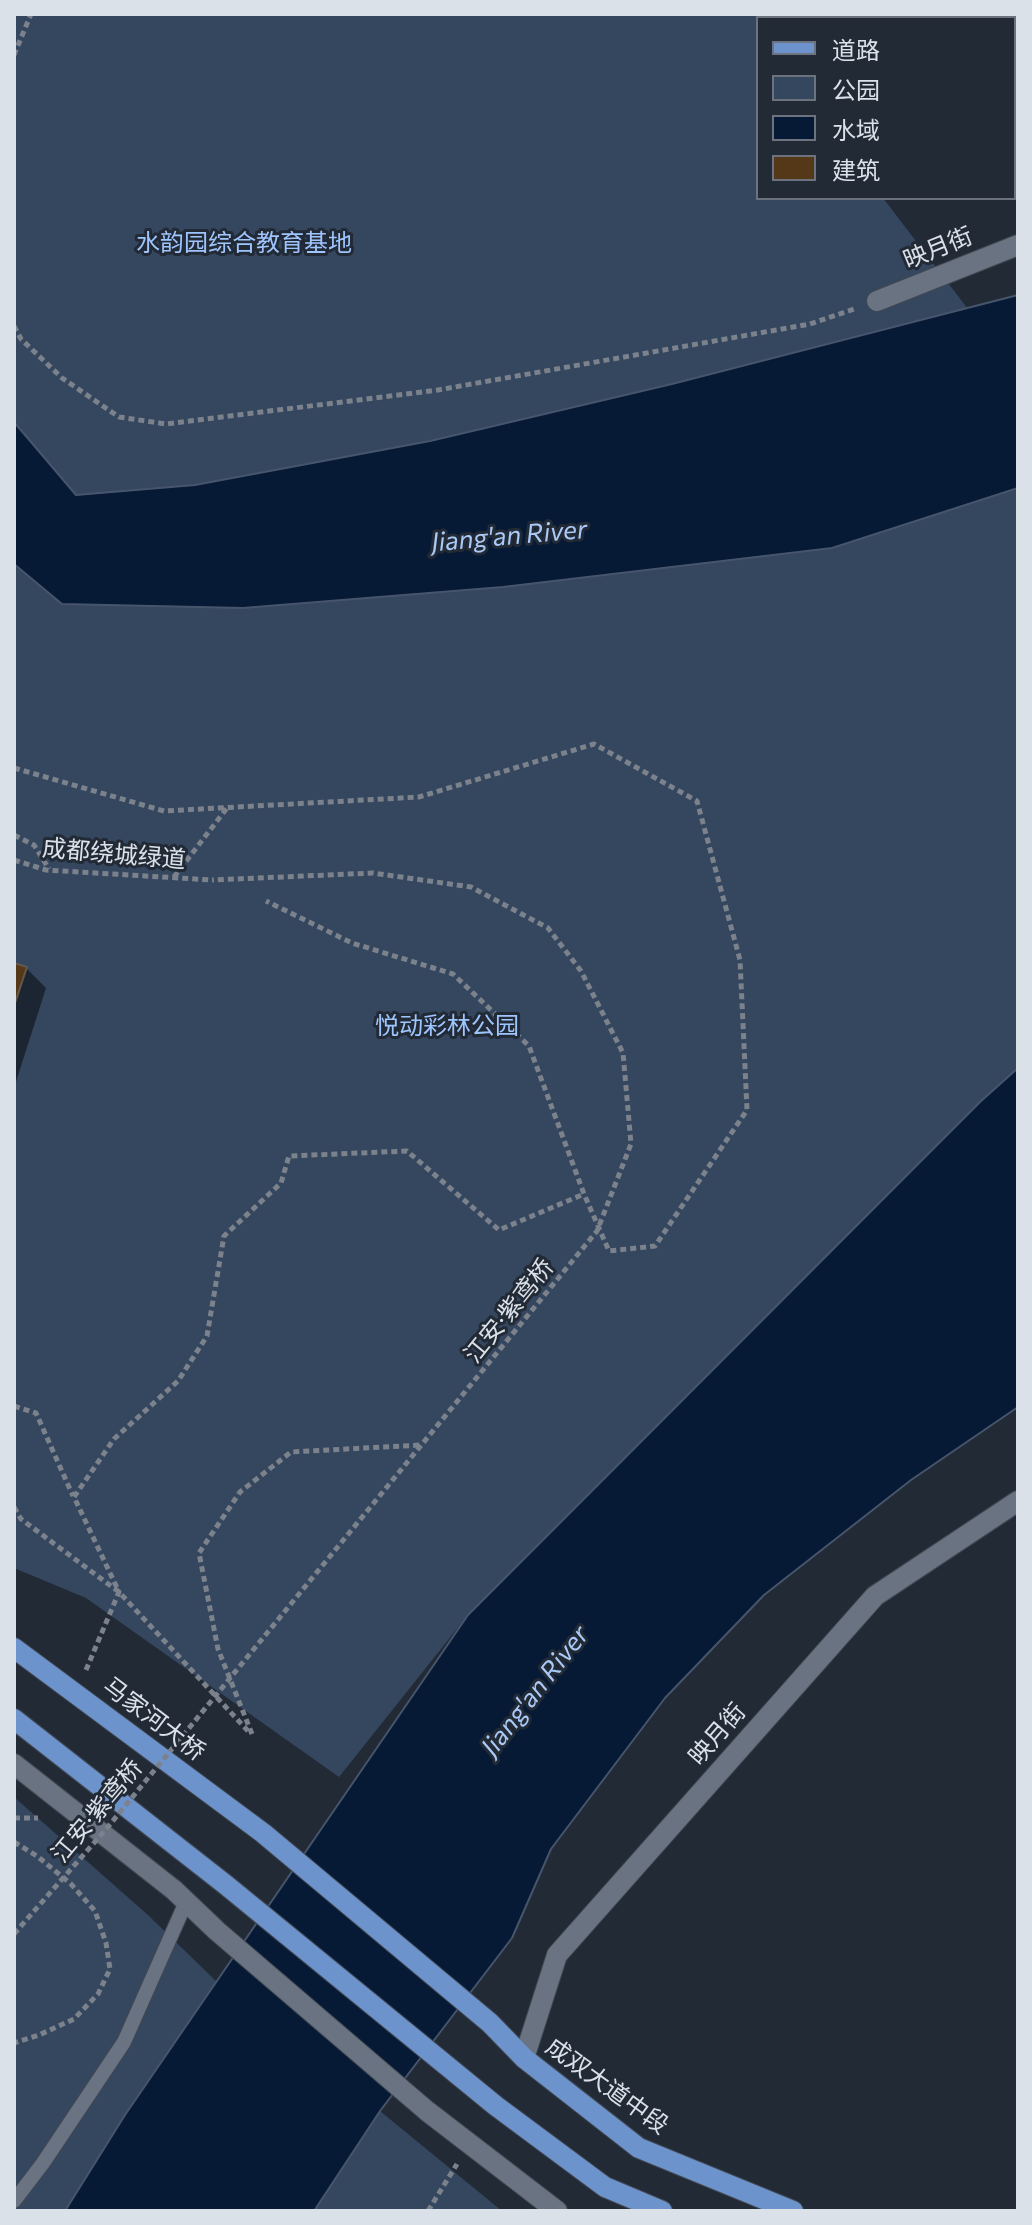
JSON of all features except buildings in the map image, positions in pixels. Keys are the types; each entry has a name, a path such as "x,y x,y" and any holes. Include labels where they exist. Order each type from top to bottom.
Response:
{"main road":[{"name":"马家河大桥","path":"14,1648 263,1833 490,2023"},
{"path":"14,1719 226,1885 465,2081 605,2187 662,2211"},
{"name":"成双大道中段","path":"490,2023 524,2058 639,2148 793,2211"}],"street":[{"name":"映月街","path":"877,301 1018,245"},
{"name":"映月街","path":"524,2058 557,1955 875,1596 1018,1501"},
{"path":"14,1764 186,1902 427,2111 557,2211"}],"lane":[{"path":"14,2201 124,2042 186,1902"}],"path":[{"path":"14,55 31,14"},
{"path":"14,326 21,339 62,378 119,417 166,424 438,390 810,324 877,301"},
{"path":"14,768 164,811 419,797 594,744 697,801 740,960 747,1110 655,1246 609,1251 584,1194 529,1046 453,974 352,943 266,901"},
{"path":"174,877 228,807"},
{"path":"14,835 34,845 49,870"},
{"name":"成都绕城绿道","path":"14,860 49,870 212,880"},
{"name":"江安·紫鸢桥","path":"14,1934 107,1828 597,1231 631,1144 623,1053 581,971 548,928 471,887 373,873 212,880"},
{"path":"74,1497 114,1439 178,1381 207,1336 224,1236 281,1183 289,1156 407,1151 499,1230 584,1194"},
{"path":"14,1406 36,1413 119,1592 76,1694"},
{"path":"14,1507 21,1519 119,1592 252,1734 218,1649 199,1553 240,1492 291,1452 421,1445"},
{"path":"14,1522 21,1519"},
{"path":"14,1842 71,1884 95,1911 106,1943 110,1969 98,1994 74,2019 14,2043"},
{"path":"428,2211 470,2144"}],"green space":[{"name":"水韵园综合教育基地","path":"14,14 762,14 756,16 756,200 885,200 968,309 430,441 195,485 75,495 14,422"},
{"name":"悦动彩林公园","path":"1018,488 1018,1068 980,1102 468,1615 339,1777 86,1598 14,1568 14,564 62,604 832,548"},
{"path":"14,1797 148,1915 217,1982 125,2115 65,2211 14,2211"},
{"path":"380,2111 502,2211 314,2211"}],"water":[{"name":"Jiang'an River","path":"1018,295 1018,488 832,548 503,587 243,608 62,604 14,564 14,422 76,495 195,485 430,441 672,384"},
{"name":"Jiang'an River","path":"1018,1068 1018,1407 911,1480 764,1595 665,1698 551,1849 512,1938 380,2111 314,2211 65,2211 125,2115 468,1615 980,1102"}]}
